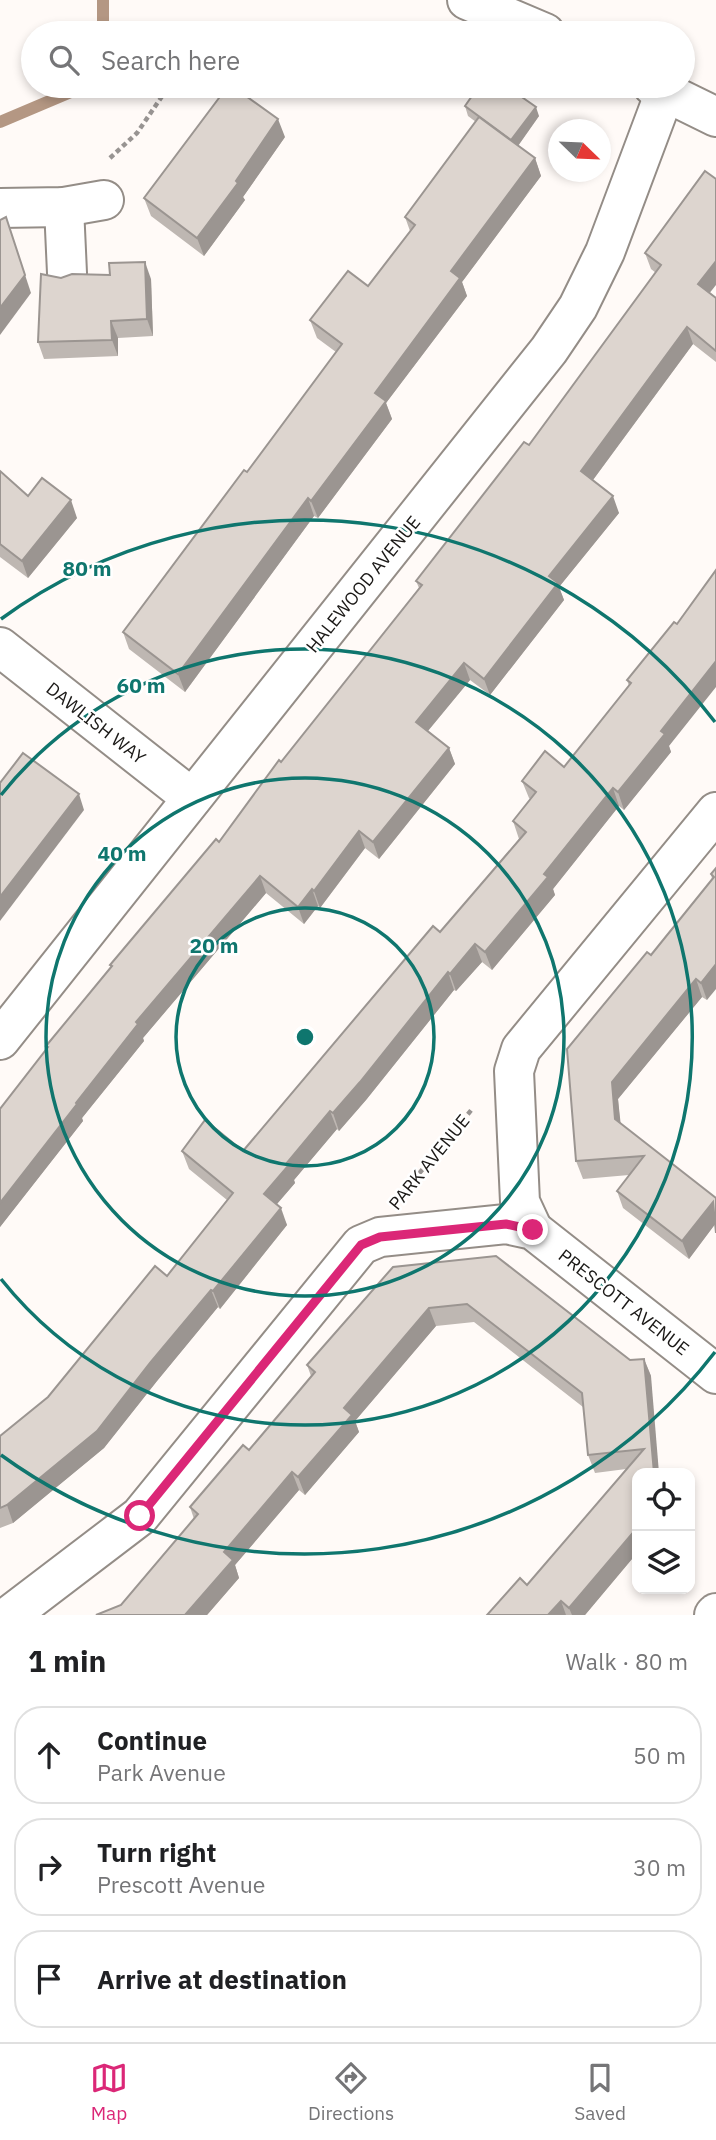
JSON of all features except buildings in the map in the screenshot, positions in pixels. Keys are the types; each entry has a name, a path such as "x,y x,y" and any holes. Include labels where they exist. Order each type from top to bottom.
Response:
{"street":[{"path":"467,0 517,21"},
{"name":"HALEWOOD AVENUE","path":"0,1040 556,339 578,307 605,252 656,98"},
{"path":"677,98 716,117"},
{"path":"0,208 64,207 104,200"},
{"path":"64,207 67,273"},
{"name":"DAWLISH WAY","path":"0,648 192,798"},
{"name":"PRESCOTT AVENUE","path":"533,1230 520,1202 514,1072 522,1049 716,812"},
{"name":"PRESCOTT AVENUE","path":"10,1615 140,1516 361,1245 380,1237 506,1224 533,1230 716,1374"}],"path":[{"path":"105,161 137,133 161,98"},
{"name":"PARK AVENUE","path":"403,1194 479,1101"}],"waterway":[{"path":"103,0 103,21"},
{"path":"0,122 57,98"}],"route":[{"path":"140,1516 361,1245 380,1237 506,1224 533,1230"}]}
